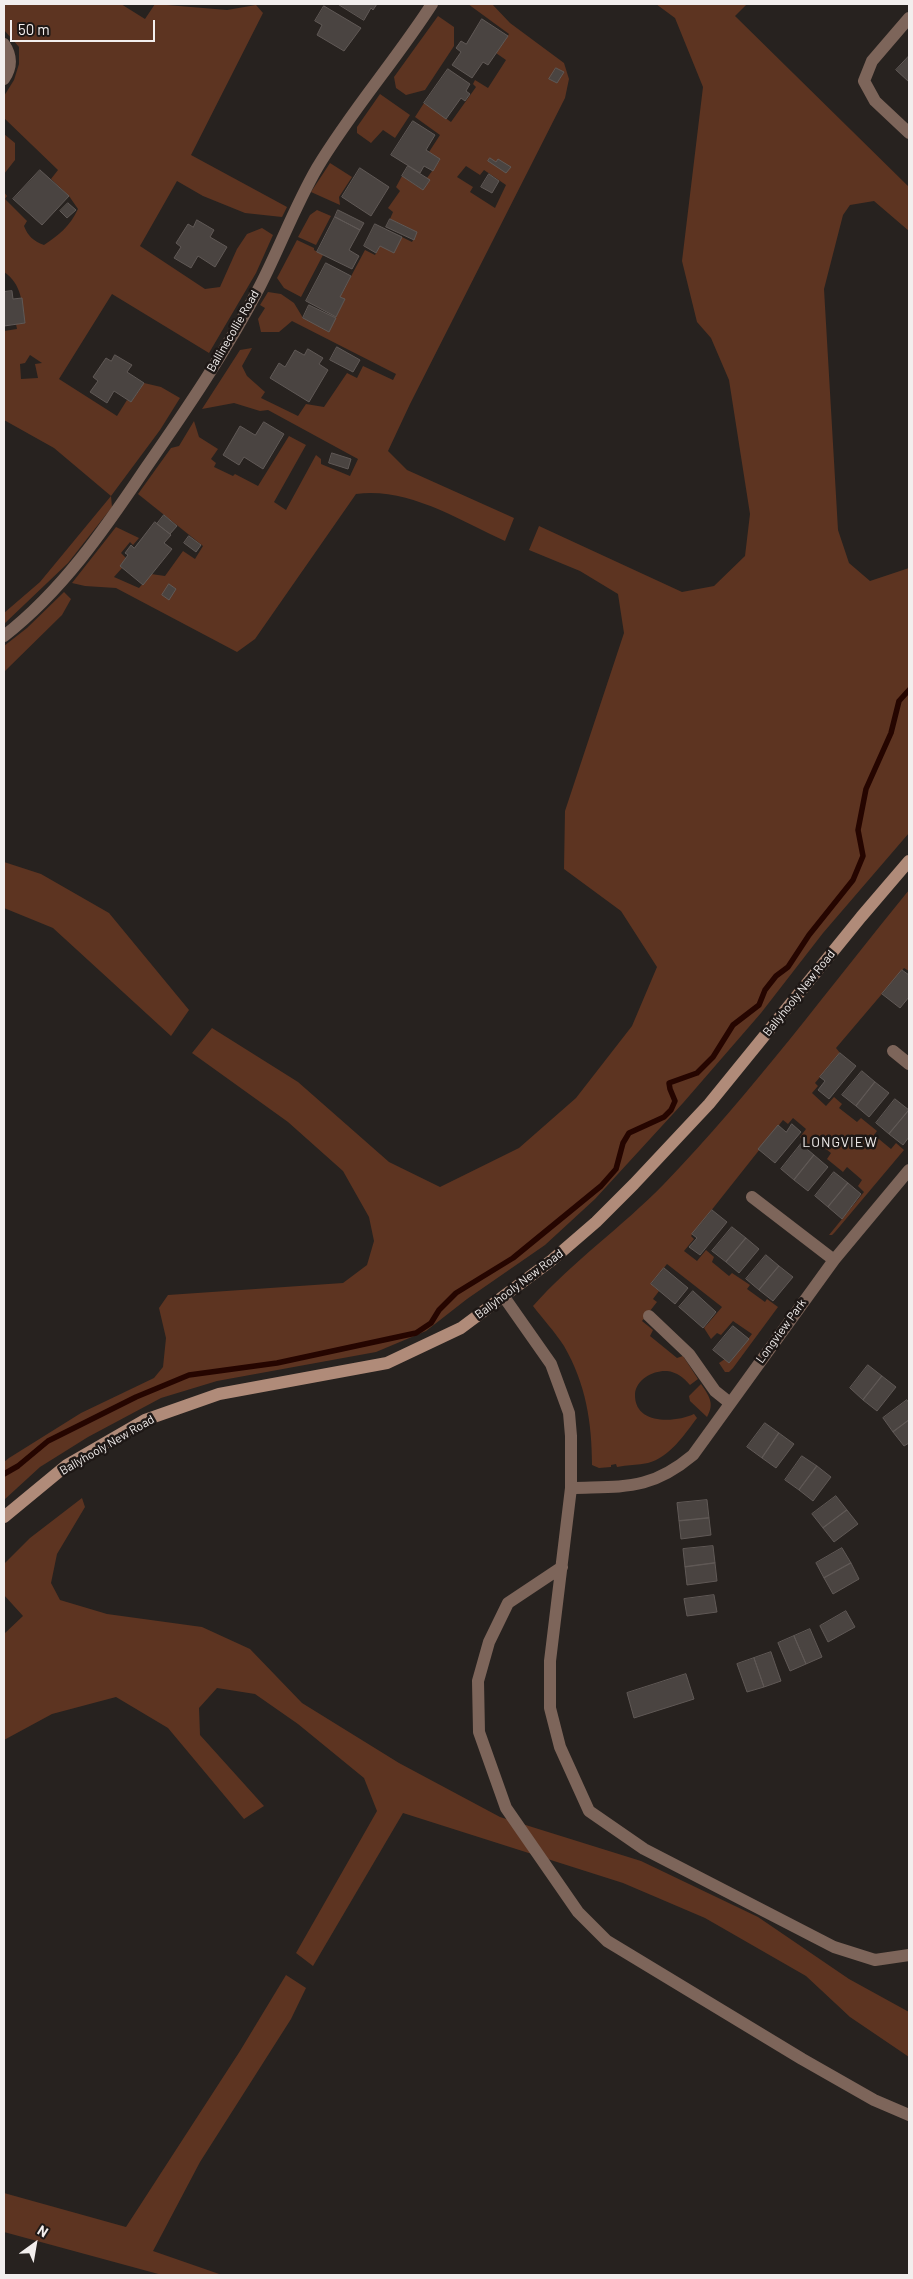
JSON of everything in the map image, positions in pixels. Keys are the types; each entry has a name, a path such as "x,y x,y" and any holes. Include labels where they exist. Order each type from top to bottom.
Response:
{"main road":[{"name":"Ballyhooly New Road","path":"4,1517 67,1466 145,1420 219,1394 387,1364 461,1328 504,1297 552,1260 596,1222 709,1104 909,861"}],"street":[{"name":"Ballinecollie Road","path":"4,636 22,622 74,568 103,530 183,415 259,287 293,212 319,166 432,4"},
{"path":"909,18 872,61 864,81 874,101 909,133"},
{"path":"4,44 8,50 11,62 4,79"},
{"path":"893,1051 909,1064"},
{"name":"Longview Park","path":"571,1488 622,1486 643,1483 662,1477 693,1454 834,1260 909,1170"},
{"path":"752,1198 834,1260"},
{"path":"504,1297 552,1364 562,1388 568,1413 571,1436 571,1488 550,1661 550,1708 560,1747 589,1811 644,1850 834,1947 876,1960 909,1955"},
{"path":"649,1316 689,1354 715,1390 730,1403"},
{"path":"562,1567 508,1603 489,1642 478,1682 479,1732 506,1808 578,1912 608,1941 802,2059 874,2100 909,2115"}],"shaded area":[{"path":"4,4 121,4 145,19 155,4 227,10 256,5 263,13 191,155 287,207 282,217 245,213 203,196 177,181 140,246 205,289 220,287 237,249 247,234 262,228 273,235 256,273 209,353 112,294 59,379 117,416 127,400 131,402 144,383 161,387 180,398 160,430 111,496 54,448 4,420 4,331 17,329 16,324 25,323 18,288 4,272 4,192 7,196 5,199 27,221 24,226 29,235 44,245 64,230 78,209 69,196 51,179 58,170 4,118 4,96 14,80 19,64 19,47 4,30","holes":["30,355 42,363 35,364 38,378 21,379 20,364 25,363"]},
{"path":"468,4 492,4 510,23 564,63 569,79 565,98 388,451 407,470 514,518 505,541 451,515 414,500 395,495 356,494 255,639 237,652 116,588 85,586 72,583 116,527 139,538 133,545 130,542 121,553 126,558 120,566 122,568 114,577 139,588 151,574 165,576 183,551 195,559 203,546 138,494 171,448 179,446 194,421 199,437 218,449 211,459 216,463 214,467 233,476 235,474 258,486 289,436 306,445 274,502 286,510 316,455 321,459 321,464 350,476 358,459 268,410 260,411 234,403 202,409 240,350 252,348 242,366 247,376 265,392 261,398 298,416 306,404 324,407 347,373 357,378 363,366 393,380 396,374 292,321 279,332 261,332 258,319 265,308 260,305 268,292 281,294 294,303 303,318 329,331 345,299 340,297 365,250 375,255 380,246 402,237 412,242 417,232 390,219 393,212 388,208 400,191 396,187 402,176 423,190 429,180 427,178 440,160 429,152 440,135 415,117 424,103 451,122 476,87 473,84 475,80 488,88 506,60 496,53 509,34","holes":["556,68 563,72 557,83 550,79","466,166 480,175 484,170 506,185 495,208 470,192 473,187 457,177"]},
{"path":"656,4 747,4 735,16 909,187 909,231 874,201 850,205 843,215 824,289 838,530 849,563 870,581 909,568 909,833 823,933 761,1013 683,1103 595,1199 545,1245 467,1299 426,1331 376,1352 217,1381 161,1398 88,1437 40,1467 4,1500 4,1462 81,1413 154,1378 163,1367 166,1338 159,1308 168,1295 343,1283 367,1265 374,1241 369,1217 343,1171 288,1122 192,1053 212,1028 298,1082 389,1162 440,1187 519,1148 576,1098 632,1026 657,967 621,911 564,869 565,811 624,633 618,594 580,571 529,550 539,526 682,592 714,586 745,556 750,514 729,380 711,338 697,322 682,261 703,87 675,18"},
{"path":"438,16 454,27 454,46 425,90 406,95 396,88 394,77"},
{"path":"380,94 410,115 395,138 383,130 371,143 357,133 357,127"},
{"path":"4,134 15,143 15,160 4,174"},
{"path":"330,163 352,177 339,197 340,205 311,192"},
{"path":"317,210 331,216 316,245 298,237 310,215"},
{"path":"297,240 314,248 314,250 323,255 301,297 284,288 277,278"},
{"path":"111,496 112,507 68,563 4,624 4,613 40,582"},
{"path":"64,592 71,599 62,615 4,672 4,646 27,628"},
{"path":"4,862 41,874 109,913 189,1010 171,1036 53,928 4,908"},
{"path":"909,890 909,971 904,968 836,1048 840,1053 815,1083 818,1086 812,1093 826,1106 834,1097 842,1104 839,1108 857,1122 861,1118 877,1131 874,1135 891,1149 896,1143 904,1150 835,1232 829,1235 864,1192 858,1186 862,1180 847,1167 843,1172 827,1159 831,1153 813,1139 809,1145 800,1137 806,1129 793,1118 788,1124 783,1120 691,1236 694,1239 684,1251 697,1261 706,1250 714,1257 712,1262 729,1276 732,1273 750,1285 747,1289 765,1302 767,1299 778,1307 733,1368 729,1372 725,1372 719,1363 725,1359 729,1363 752,1334 733,1321 721,1335 717,1333 711,1339 704,1328 722,1307 667,1264 651,1284 659,1291 653,1299 657,1302 642,1321 653,1330 650,1336 677,1358 683,1356 698,1379 690,1385 680,1376 667,1371 646,1376 636,1389 636,1404 648,1416 657,1419 677,1419 694,1414 697,1418 676,1445 656,1460 644,1464 617,1467 616,1464 611,1465 611,1467 599,1468 592,1465 589,1419 578,1375 564,1346 533,1306 564,1274 648,1200 697,1149 790,1040"},
{"path":"701,1384 709,1396 711,1404 707,1417 690,1401 689,1396"},
{"path":"82,1498 85,1507 57,1554 51,1583 60,1600 107,1614 202,1627 250,1649 302,1703 399,1763 500,1817 641,1861 758,1917 849,1979 909,2012 909,2057 850,2017 806,1976 705,1918 623,1883 403,1813 313,1966 296,1953 377,1811 364,1778 298,1724 255,1694 217,1688 199,1708 200,1735 264,1806 244,1819 168,1728 116,1697 52,1714 4,1740 4,1634 23,1616 4,1595 4,1564 30,1538"},
{"path":"286,1975 306,1988 291,2019 200,2162 153,2251 222,2275 162,2275 4,2232 4,2193 126,2227 240,2051"}],"building":[{"path":"338,4 377,4 373,10 371,8 364,20"},
{"path":"324,6 361,28 344,51 317,35 322,25 315,21"},
{"path":"482,19 508,36 488,65 483,62 472,78 452,65 461,52 456,48 461,41 466,44"},
{"path":"909,56 909,82 896,70"},
{"path":"556,68 564,72 557,83 549,79"},
{"path":"448,69 470,84 466,91 470,94 465,101 461,98 446,119 424,103"},
{"path":"413,121 435,135 426,150 440,159 433,171 424,166 420,173 391,155"},
{"path":"490,158 496,162 498,159 511,167 506,173 488,161"},
{"path":"408,166 430,180 423,190 402,176"},
{"path":"360,168 389,187 371,216 342,197"},
{"path":"40,170 69,196 42,225 13,199"},
{"path":"489,174 499,181 492,193 481,187"},
{"path":"68,203 76,210 67,218 60,211"},
{"path":"338,210 364,223 360,230 335,217"},
{"path":"335,217 360,230 349,250 359,256 352,269 317,252"},
{"path":"390,219 417,232 414,240 386,227"},
{"path":"197,220 214,230 210,237 227,247 215,267 198,256 191,268 174,258 181,247 176,243 188,224 193,227"},
{"path":"375,224 402,237 394,253 380,246 376,253 364,246"},
{"path":"326,263 351,276 340,297 345,299 336,317 306,301"},
{"path":"12,291 13,299 22,298 25,323 4,326 4,292"},
{"path":"309,305 336,318 329,332 303,318"},
{"path":"337,347 360,360 353,372 330,360"},
{"path":"308,349 323,358 319,364 328,370 309,402 270,378 279,363 285,367 295,350 304,355"},
{"path":"115,355 132,365 127,372 144,383 131,402 114,391 107,403 90,392 98,381 93,377 106,358 111,361"},
{"path":"264,422 284,434 263,469 244,457 239,465 223,455 240,426 255,435"},
{"path":"332,453 351,459 348,469 329,463"},
{"path":"164,515 177,526 170,534 157,524"},
{"path":"155,522 171,535 164,543 172,549 143,585 120,566 128,555 125,553 131,545 134,548"},
{"path":"189,536 201,545 196,552 184,543"},
{"path":"169,584 176,589 169,600 162,595"},
{"path":"902,970 909,975 909,997 900,1008 882,994"},
{"path":"840,1053 856,1066 829,1099 818,1090 825,1081 820,1077"},
{"path":"862,1071 875,1082 856,1106 842,1095"},
{"path":"875,1082 889,1093 869,1117 856,1106"},
{"path":"895,1099 909,1110 889,1134 876,1123"},
{"path":"909,1110 909,1137 903,1145 889,1134"},
{"path":"792,1124 801,1132 775,1163 758,1149 778,1125 786,1132"},
{"path":"801,1144 814,1155 794,1180 781,1169"},
{"path":"814,1155 828,1167 808,1191 794,1180"},
{"path":"834,1172 848,1183 828,1207 815,1196"},
{"path":"848,1183 861,1194 842,1219 828,1207"},
{"path":"712,1210 727,1222 700,1255 689,1247 697,1238 692,1234"},
{"path":"732,1227 746,1238 726,1262 712,1251"},
{"path":"746,1238 759,1249 739,1273 726,1262"},
{"path":"766,1255 779,1266 759,1290 746,1279"},
{"path":"779,1266 793,1277 773,1301 759,1290"},
{"path":"664,1268 688,1288 675,1304 651,1284"},
{"path":"693,1291 716,1312 703,1328 679,1307"},
{"path":"733,1326 749,1339 729,1363 713,1350"},
{"path":"868,1365 882,1376 863,1400 850,1388"},
{"path":"882,1376 896,1387 877,1411 863,1400"},
{"path":"907,1400 909,1403 909,1420 893,1432 883,1418"},
{"path":"909,1420 909,1443 904,1446 893,1432"},
{"path":"765,1423 779,1433 762,1458 747,1447"},
{"path":"779,1433 794,1444 776,1468 762,1458"},
{"path":"802,1456 817,1466 799,1490 785,1480"},
{"path":"817,1466 831,1477 813,1501 799,1490"},
{"path":"836,1496 847,1510 823,1528 812,1514"},
{"path":"707,1500 709,1518 679,1521 677,1503"},
{"path":"847,1510 858,1524 834,1542 823,1528"},
{"path":"709,1518 711,1535 681,1539 679,1521"},
{"path":"713,1546 715,1563 685,1567 683,1549"},
{"path":"842,1548 851,1563 824,1578 816,1563"},
{"path":"715,1563 717,1581 687,1585 685,1567"},
{"path":"851,1563 859,1579 833,1594 824,1578"},
{"path":"714,1595 717,1612 687,1616 684,1599"},
{"path":"846,1611 855,1627 828,1642 820,1626"},
{"path":"810,1629 822,1657 806,1664 794,1636"},
{"path":"794,1636 806,1664 790,1671 778,1643"},
{"path":"771,1652 781,1681 764,1687 754,1658"},
{"path":"754,1658 764,1687 747,1692 737,1664"},
{"path":"686,1674 694,1699 634,1718 627,1693"}],"waterway":[{"path":"4,1474 18,1466 48,1441 136,1397 189,1375 277,1363 416,1333 431,1323 439,1310 456,1293 513,1258 601,1186 616,1169 623,1143 629,1133 664,1117 671,1110 675,1101 669,1083 697,1073 713,1057 733,1025 759,1005 765,990 776,976 788,967 809,935 853,880 863,856 858,830 866,789 891,733 899,701 909,690"}],"district":[{"name":"LONGVIEW","path":"840,1142"}]}
